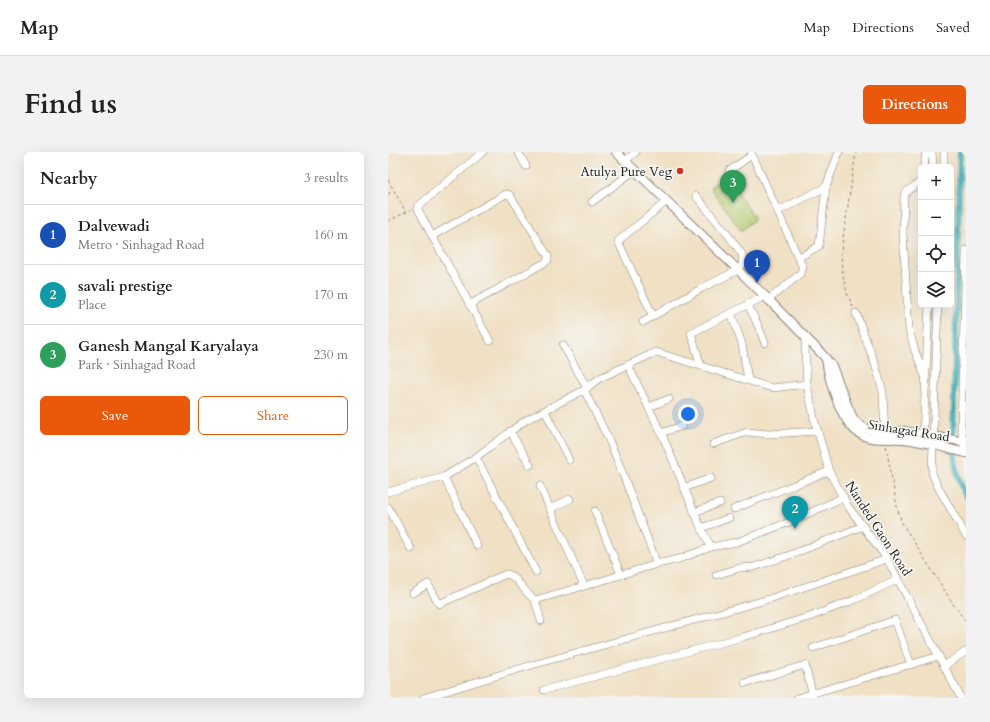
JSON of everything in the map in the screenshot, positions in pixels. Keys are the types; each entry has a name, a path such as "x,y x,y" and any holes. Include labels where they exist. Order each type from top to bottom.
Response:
{"main road":[{"name":"Sinhagad Road","path":"616,152 806,337 826,359 837,399 848,423 856,432 875,439 885,436 923,434 965,442"},
{"name":"Sinhagad Road","path":"902,435 933,445 966,453"}],"street":[{"path":"483,152 417,207 490,341"},
{"path":"518,152 526,166"},
{"path":"625,161 636,152"},
{"path":"798,258 819,246 826,187 838,152"},
{"path":"924,164 926,152"},
{"path":"932,152 933,164"},
{"path":"944,152 944,164"},
{"path":"701,366 691,332 766,298 799,275 803,268 752,154 729,171"},
{"path":"592,202 635,170"},
{"path":"918,185 904,195 903,234 910,329 915,351 926,379"},
{"path":"778,212 826,187"},
{"path":"432,236 506,194 510,195 548,256 548,260 546,262 470,304"},
{"path":"643,322 702,288 738,270 743,264 742,254 696,196"},
{"path":"653,316 618,241 667,201"},
{"path":"966,250 961,418 966,453"},
{"path":"748,305 766,343"},
{"path":"923,442 929,308"},
{"path":"938,308 932,472 937,485 966,536"},
{"path":"731,313 742,344 748,380"},
{"path":"856,313 875,364 883,392 885,436"},
{"name":"Nanded Gaon Road","path":"806,337 805,350 807,384 829,471 847,505 887,559 961,698"},
{"path":"563,345 586,389 608,438 657,564"},
{"path":"388,492 444,477 476,457 526,420 586,389 600,378 656,352 772,388 807,384"},
{"path":"628,365 661,433 701,528 711,547"},
{"path":"649,407 668,399"},
{"path":"544,411 569,460"},
{"path":"661,433 682,426"},
{"path":"510,431 530,465"},
{"path":"713,444 747,432 769,434 818,431"},
{"path":"476,457 536,572"},
{"path":"734,509 829,471"},
{"path":"444,477 477,546"},
{"path":"684,488 711,478"},
{"path":"540,486 584,586"},
{"path":"535,600 657,564 679,559 711,547 736,542 792,521 844,497"},
{"path":"550,509 570,499"},
{"path":"694,512 720,503"},
{"path":"388,507 411,549"},
{"path":"595,511 622,575"},
{"path":"701,528 729,518"},
{"path":"716,574 739,568 754,567 783,558 863,526"},
{"path":"423,698 532,665 769,599 887,559"},
{"path":"413,593 428,584 439,604 509,574 512,575 529,596 535,600 541,622"},
{"path":"544,690 743,637 812,616 854,600 899,580"},
{"path":"814,648 895,620 911,665"},
{"path":"944,666 965,652"},
{"path":"797,698 812,696 939,656"},
{"path":"745,683 805,666 812,696"}],"path":[{"path":"856,152 841,252 842,271 847,293 856,313"},
{"path":"388,180 406,212"},
{"path":"388,194 394,190"},
{"path":"388,221 417,207"},
{"path":"885,436 897,507 902,523 955,607 966,621"}],"green space":[{"path":"726,175 755,219 741,231 710,187"}],"waterway":[{"path":"960,152 953,443 958,477 966,496"}],"place":[{"name":"Atulya Pure Veg","path":"680,171"},
{"name":"Ganesh Mangal Karyalaya","path":"733,203"},
{"name":"Dalvewadi","path":"757,283"},
{"name":"savali prestige","path":"795,529"}]}
